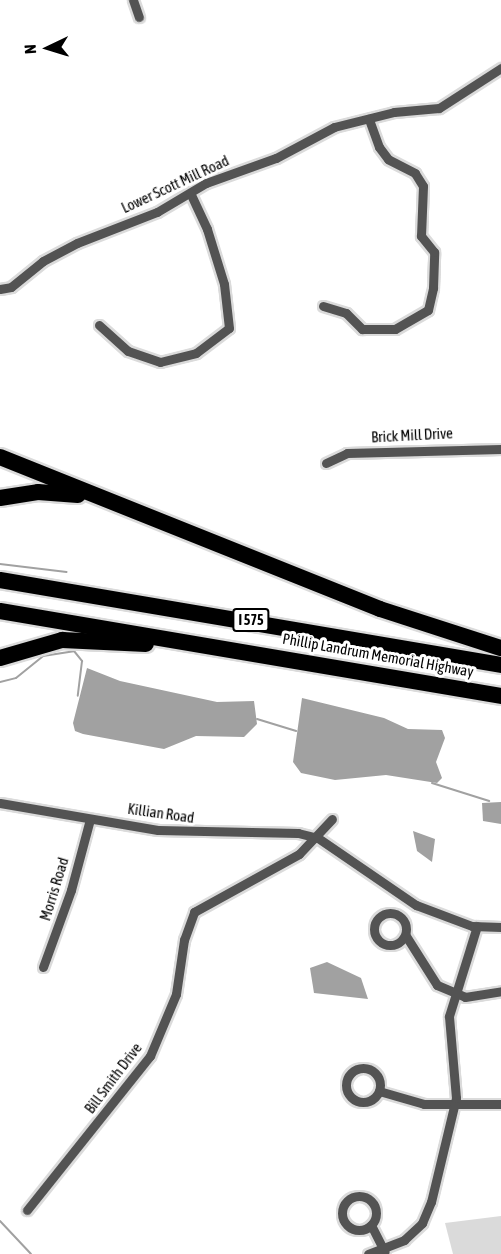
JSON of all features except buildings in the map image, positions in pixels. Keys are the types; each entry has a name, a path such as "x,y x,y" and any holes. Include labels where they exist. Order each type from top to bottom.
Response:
{"highway":[{"path":"0,457 380,609 501,648"},
{"path":"0,498 51,492 103,499"},
{"name":"Phillip Landrum Memorial Highway","path":"0,580 501,665"},
{"name":"Phillip Landrum Memorial Highway","path":"0,610 244,650 501,696"},
{"path":"0,658 37,644 76,639 244,650"}],"street":[{"path":"133,0 139,17"},
{"name":"Lower Scott Mill Road","path":"0,289 11,287 43,261 78,243 157,212 190,193 334,128 369,119 439,108 501,68"},
{"path":"323,306 346,314 362,329 395,329 428,310 434,288 434,252 421,236 423,186 415,173 388,159 379,147 369,119"},
{"path":"99,325 128,351 160,362 196,353 229,328 224,284 207,229 190,193"},
{"name":"Brick Mill Drive","path":"326,463 347,453 501,449"},
{"name":"Killian Road","path":"0,803 90,819 193,833 272,832 318,838 416,905 477,926 501,927"},
{"name":"Morris Road","path":"43,967 71,890 90,819"},
{"path":"318,838 332,819"},
{"name":"Bill Smith Drive","path":"27,1210 150,1056 177,994 183,940 194,912 266,875 318,838"},
{"path":"368,1254 385,1251 404,1240 422,1223 441,1171 454,1105 449,1016 477,926"},
{"path":"406,936 427,975 455,994 465,997 501,991"},
{"path":"379,1091 424,1104 501,1104"},
{"path":"371,1225 385,1251"}],"shaded area":[{"path":"87,668 120,681 217,702 254,701 257,724 244,737 196,736 164,749 83,734 75,731 73,723"},
{"path":"302,698 384,718 408,729 442,730 445,738 436,762 442,778 437,783 386,775 335,780 301,773 293,762"},
{"path":"501,802 501,824 483,821 482,803"},
{"path":"413,831 435,839 432,862 417,851"},
{"path":"327,962 361,978 368,999 314,993 310,968"},
{"path":"501,1216 501,1254 453,1254 445,1223"}],"waterway":[{"path":"0,564 67,572"},
{"path":"0,682 16,678 43,656 74,651 82,661 78,696"},
{"path":"257,719 296,731"},
{"path":"432,783 489,801"},
{"path":"0,1221 31,1254"}]}
